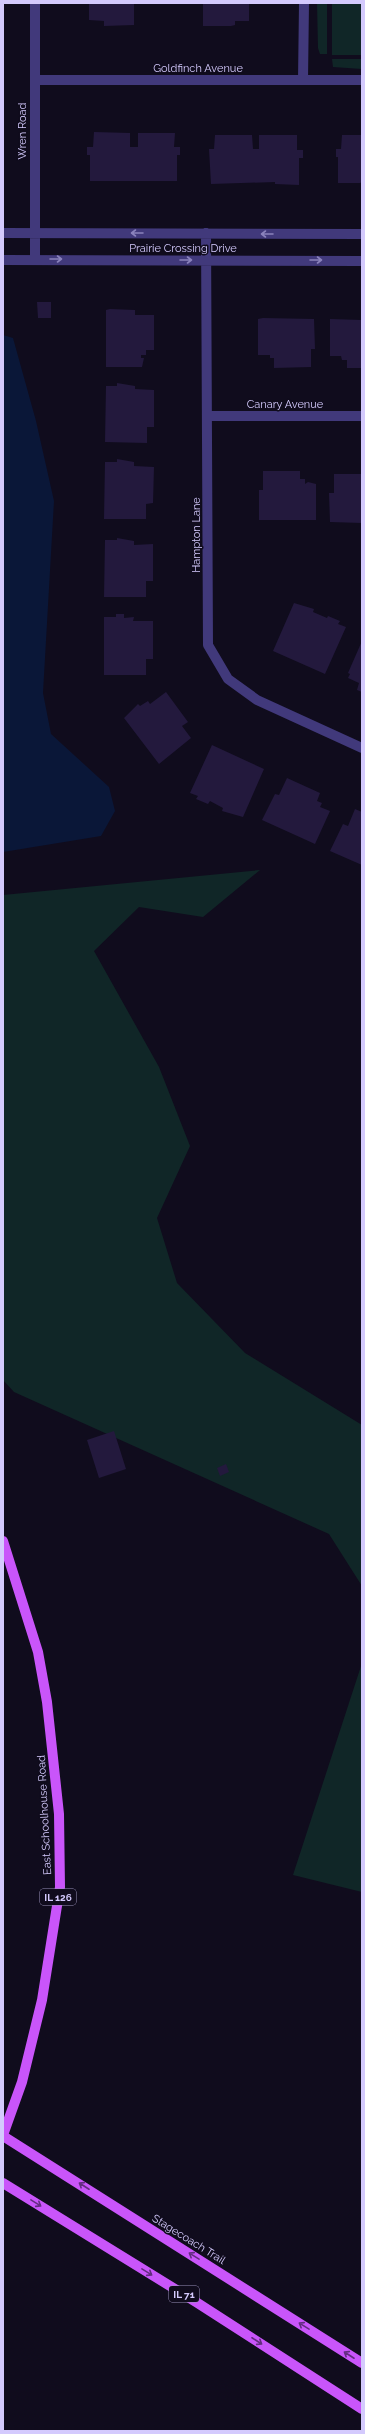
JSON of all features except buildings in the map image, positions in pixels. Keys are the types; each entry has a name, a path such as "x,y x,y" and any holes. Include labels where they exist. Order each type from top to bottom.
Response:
{"main road":[{"name":"East Schoolhouse Road","path":"3,1541 39,1659 48,1702 59,1814 60,1887 42,2000 25,2066 3,2136"},
{"name":"Stagecoach Trail","path":"3,2136 362,2363"},
{"name":"IL 71","path":"3,2183 196,2302 362,2409"}],"street":[{"name":"Wren Road","path":"35,3 35,259"},
{"path":"303,80 304,3"},
{"name":"Goldfinch Avenue","path":"35,80 362,80"},
{"name":"Prairie Crossing Drive","path":"3,233 362,234"},
{"name":"Hampton Lane","path":"206,233 208,645 228,678 257,700 362,748"},
{"name":"Prairie Crossing Drive","path":"3,260 362,260"},
{"name":"Canary Avenue","path":"208,416 362,416"}],"green space":[{"path":"317,3 327,3 327,54 320,54 318,48"},
{"path":"332,3 362,3 362,55 332,55"},
{"path":"332,59 362,59 362,69 333,67"},
{"path":"260,870 203,917 139,907 94,951 159,1067 190,1146 157,1218 177,1283 245,1353 362,1425 362,1586 329,1534 14,1392 3,1380 3,895"},
{"path":"362,1663 362,1892 293,1875"}],"water":[{"path":"3,335 13,338 36,421 54,501 43,693 51,734 109,787 115,811 101,836 3,852"}]}
